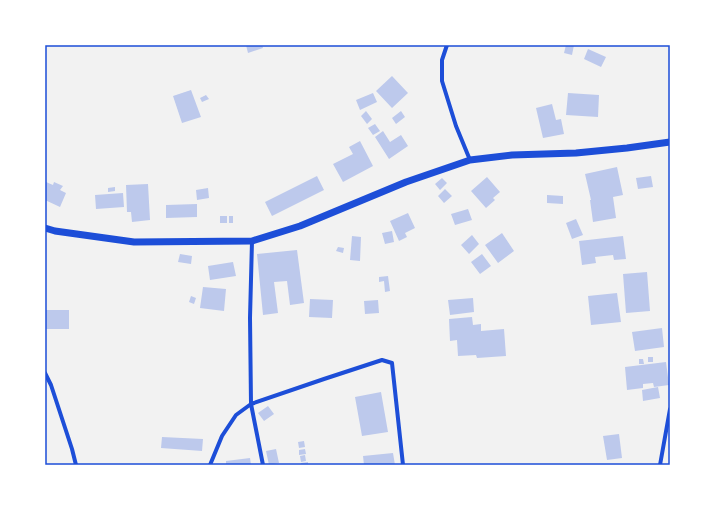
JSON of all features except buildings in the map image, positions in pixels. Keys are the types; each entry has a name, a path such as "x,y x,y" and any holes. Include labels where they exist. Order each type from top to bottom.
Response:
{"street":[{"path":"447,45 442,60 442,81 456,126 470,160"},
{"path":"45,228 55,232 134,242 252,241 300,226 406,182 470,160 512,154 576,153 670,142"},
{"path":"252,241 250,404 263,465"},
{"path":"210,465 222,436 236,415 250,404 382,360 392,363 403,465"},
{"path":"45,373 53,392 76,465"},
{"path":"660,465 670,409"}]}
